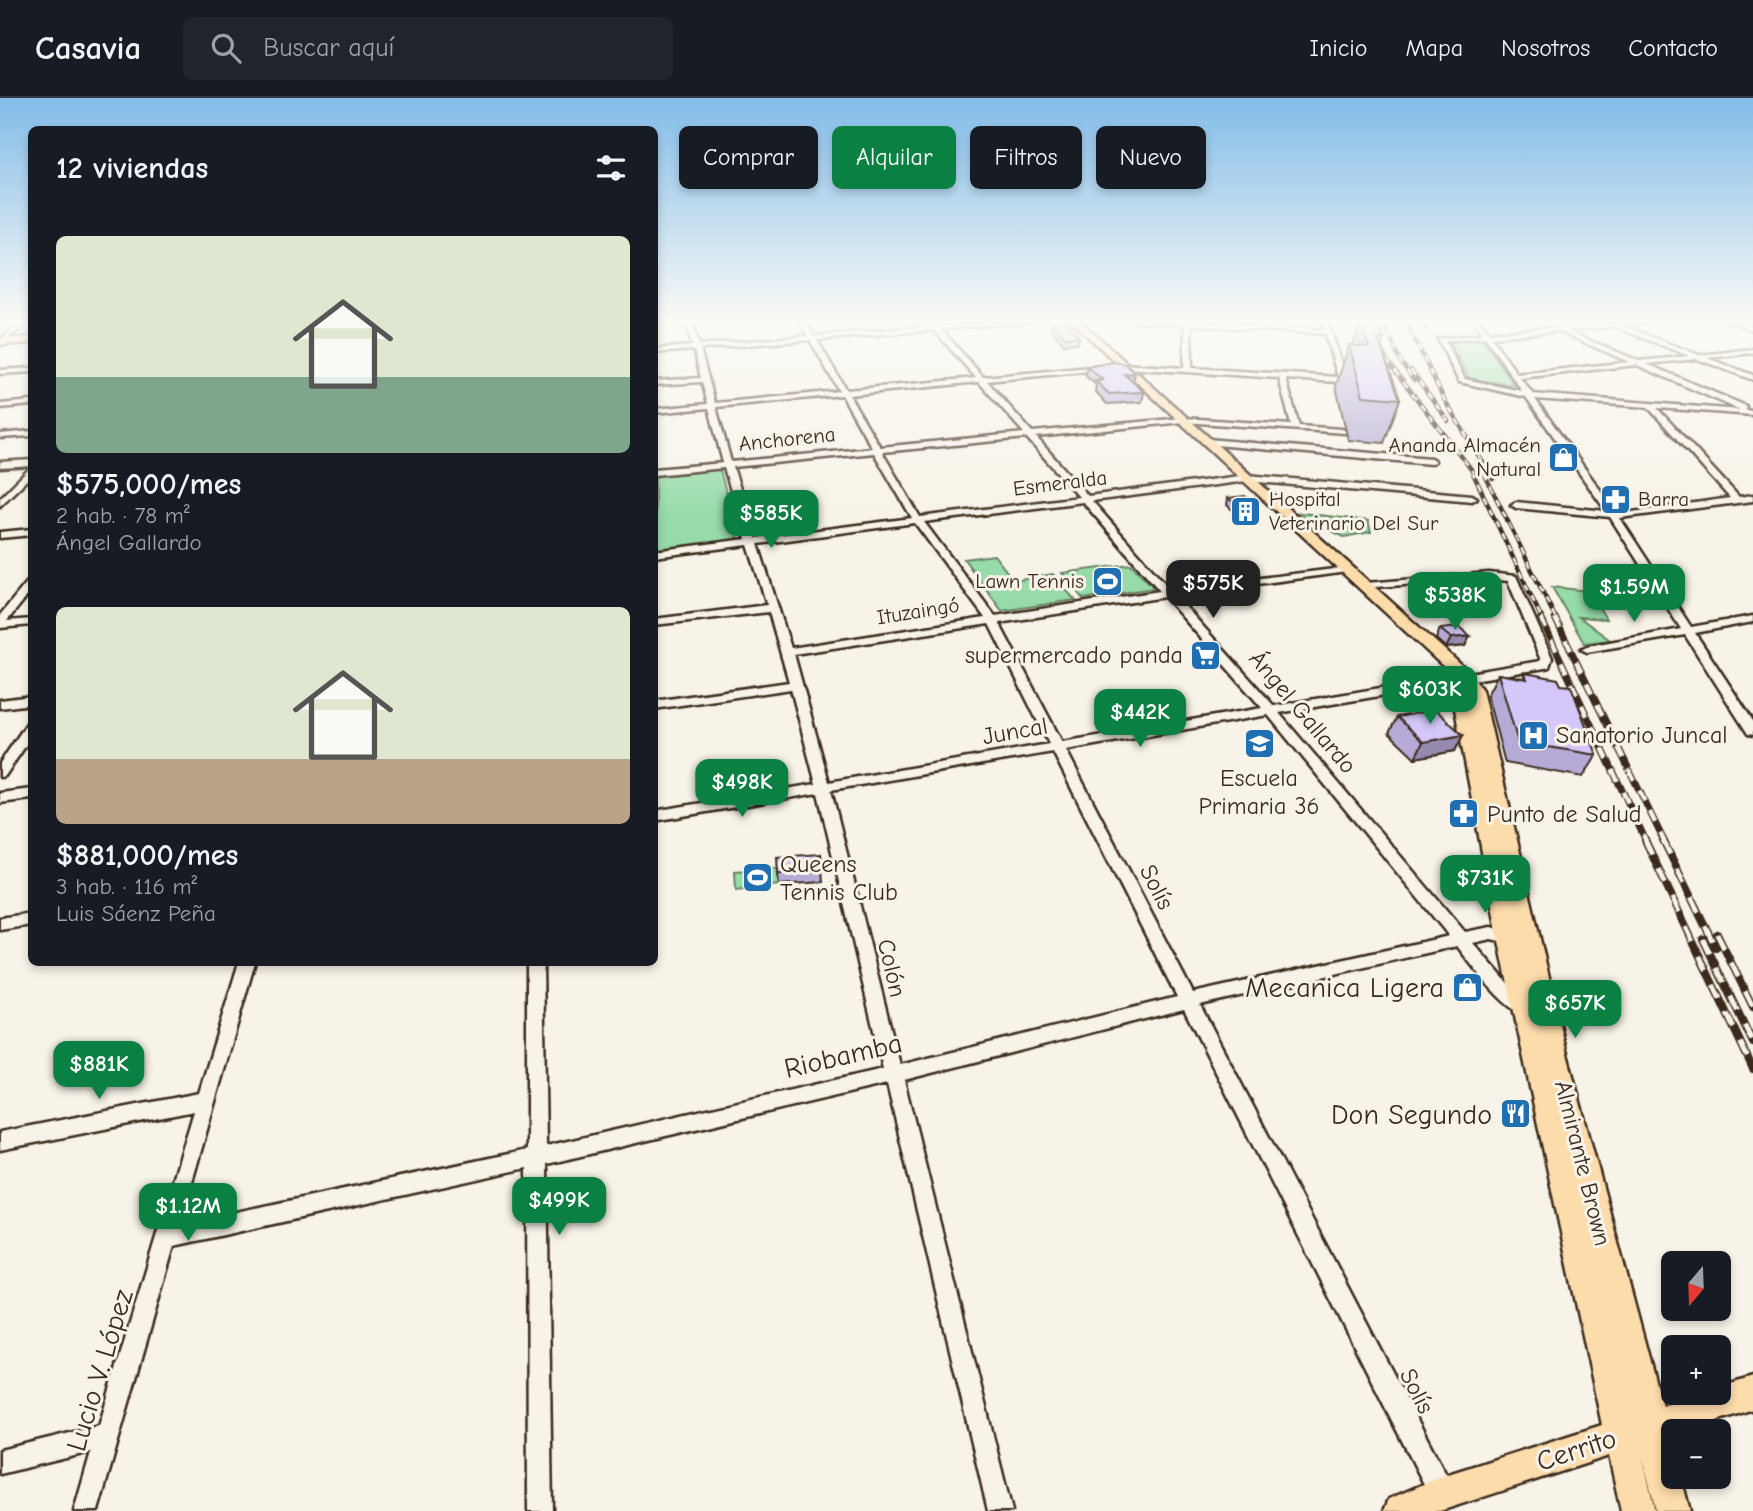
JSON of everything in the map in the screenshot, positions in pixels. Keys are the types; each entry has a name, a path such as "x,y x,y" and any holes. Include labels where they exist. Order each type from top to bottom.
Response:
{"main road":[{"name":"Almirante Brown","path":"1140,386 1458,679"},
{"name":"Almirante Brown","path":"1178,420 1207,442 1242,479"},
{"name":"Almirante Brown","path":"1341,570 1366,586 1458,679 1520,939 1554,1050 1636,1429 1638,1511"},
{"name":"Almirante Brown","path":"1520,939 1526,1010 1636,1429 1673,1511"},
{"name":"Cerrito","path":"1404,1510 1442,1493 1753,1393"}],"street":[{"name":"Colón","path":"706,386 787,652 824,788 1000,1511"},
{"name":"Solís","path":"841,386 918,521 992,621 1442,1493"},
{"path":"658,411 914,386"},
{"name":"Ángel Gallardo","path":"988,386 1270,710 1506,993 1526,1010"},
{"path":"1285,386 1310,462"},
{"path":"1482,386 1514,390 1532,396 1753,413"},
{"path":"1524,386 1613,515 1753,731"},
{"path":"1688,386 1753,413"},
{"path":"0,406 28,403"},
{"path":"1650,405 1737,500"},
{"name":"Anchorena","path":"658,472 1178,420 1342,431"},
{"path":"0,436 28,433"},
{"path":"1207,442 1431,461"},
{"path":"0,466 28,463"},
{"path":"0,503 28,473"},
{"name":"Esmeralda","path":"658,554 1242,479 1472,498"},
{"path":"1516,505 1632,516 1753,498"},
{"path":"0,535 28,532"},
{"name":"Ituzaingó","path":"787,652 1168,593 1341,570"},
{"name":"Juncal","path":"658,816 1270,710 1542,666 1546,661 1513,580 1507,577 1489,576 1366,586"},
{"path":"0,624 28,588"},
{"path":"658,622 773,608"},
{"path":"1587,649 1753,619"},
{"path":"0,624 28,622"},
{"path":"658,704 796,685"},
{"path":"0,704 28,700"},
{"path":"0,773 28,732"},
{"path":"0,798 28,794"},
{"path":"3,928 28,920"},
{"name":"Riobamba","path":"168,1237 537,1157 1188,1001 1461,939 1491,933 1520,939"},
{"name":"Lucio V. López","path":"86,1511 246,966"},
{"path":"535,966 540,1511"},
{"path":"0,1141 205,1100"},
{"path":"0,1462 108,1436"}],"green space":[{"path":"720,470 739,541 658,550 658,476"},
{"path":"1293,512 1368,521 1371,532 1344,537"},
{"path":"994,555 1014,581 1053,574 1075,600 1002,611 964,559"},
{"name":"Lawn Tennis","path":"1131,564 1154,588 1083,599 1062,573"},
{"path":"1552,587 1589,591 1606,619 1579,617 1610,640 1584,643"},
{"name":"Queens Tennis Club","path":"778,868 779,885 736,890 735,871"}],"building":[{"path":"1101,386 1137,386 1144,392 1109,394"},
{"path":"1360,386 1395,386 1400,399 1363,396"},
{"path":"1245,496 1256,506 1240,508 1228,498"},
{"path":"1459,627 1470,636 1451,638 1440,629"},
{"path":"1525,673 1558,679 1561,685 1571,686 1597,755 1518,742 1498,674 1527,679"},
{"path":"1425,685 1444,685 1447,696 1427,693"},
{"path":"1436,710 1463,735 1423,742 1397,717"},
{"path":"821,854 822,871 778,874 777,857"}],"railway":[{"path":"1407,386 1471,469 1542,619"},
{"path":"1423,386 1448,421"},
{"path":"1438,386 1493,479"},
{"path":"1484,473 1556,619"},
{"path":"1541,618 1646,841"},
{"path":"1555,618 1664,841"},
{"path":"1645,840 1753,1069"},
{"path":"1663,840 1716,948"},
{"path":"1717,934 1753,1007"},
{"path":"1703,939 1753,1043"}],"place":[{"name":"Ananda Almacén Natural","path":"1564,457"},
{"name":"Barra","path":"1615,499"},
{"name":"Hospital Veterinario Del Sur","path":"1246,511"},
{"name":"Lawn Tennis","path":"1107,581"},
{"name":"supermercado panda","path":"1206,655"},
{"name":"Sanatorio Juncal","path":"1533,735"},
{"name":"Escuela Primaria 36","path":"1259,744"},
{"name":"Punto de Salud","path":"1464,814"},
{"name":"Queens Tennis Club","path":"757,878"},
{"name":"Mecanica Ligera","path":"1467,987"},
{"name":"Don Segundo","path":"1515,1114"}]}
